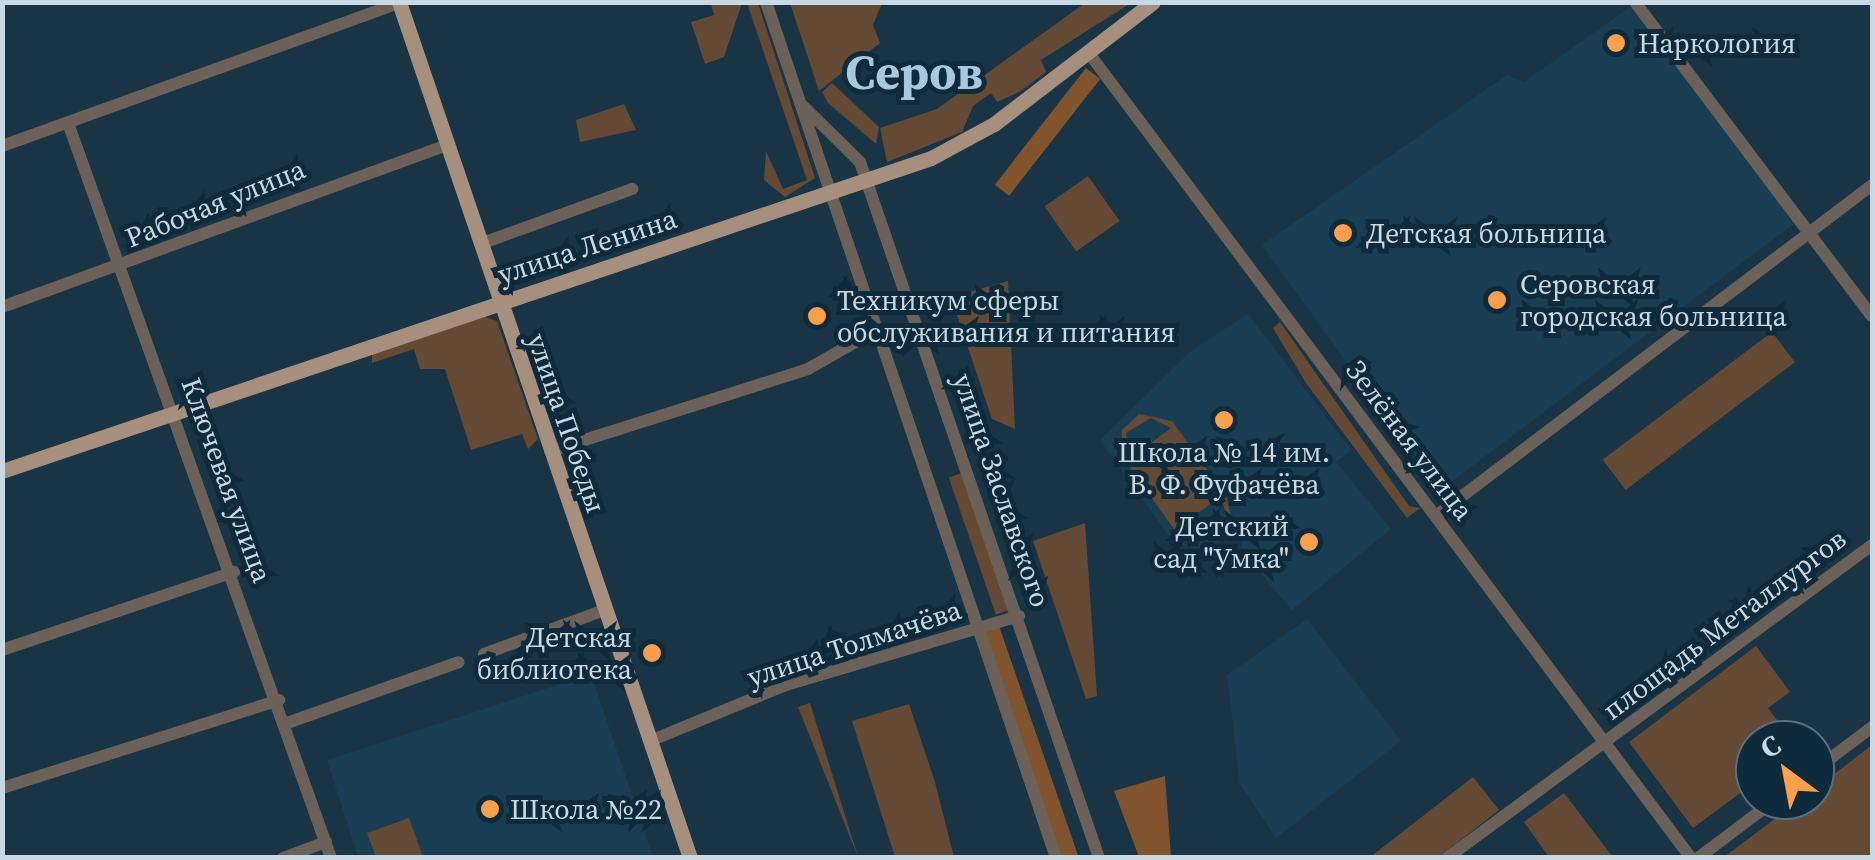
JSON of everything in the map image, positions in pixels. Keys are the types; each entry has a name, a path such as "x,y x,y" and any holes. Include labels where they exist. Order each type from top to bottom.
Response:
{"main road":[{"name":"улица Победы","path":"401,4 690,858"},
{"name":"улица Ленина","path":"2,472 866,180 975,137 1147,4"}],"street":[{"name":"улица Заславского","path":"766,2 1056,858"},
{"path":"2,146 401,4"},
{"path":"1640,4 1872,316"},
{"name":"Зелёная улица","path":"1088,52 1695,858"},
{"name":"улица Заславского","path":"801,104 866,180 1099,858"},
{"name":"Ключевая улица","path":"68,124 178,413 331,858"},
{"name":"Рабочая улица","path":"2,307 120,268 446,146"},
{"path":"1436,516 1872,186"},
{"path":"480,244 632,189"},
{"path":"550,451 808,369 878,329"},
{"name":"площадь Металлургов","path":"1447,858 1872,546"},
{"path":"2,650 234,572"},
{"path":"484,654 604,610"},
{"name":"улица Толмачёва","path":"650,741 786,686 1018,616"},
{"path":"286,723 459,662"},
{"path":"2,788 279,700"},
{"path":"1835,755 1872,728"},
{"path":"1695,858 1748,820"},
{"path":"283,858 326,842"}],"shaded area":[{"path":"742,3 724,57 705,64 691,22 714,15 711,4"},
{"path":"747,3 758,3 815,178 785,197 764,180 766,151 783,189 807,180"},
{"path":"790,3 882,3 873,25 880,43 819,91"},
{"path":"1085,3 1131,3 1041,60 1046,72 1021,91 997,102 991,93 973,106 962,132 887,162 880,128 937,109"},
{"name":"Серовская городская больница","path":"1633,5 1795,223 1439,491 1262,245 1507,75 1524,82"},
{"path":"1086,68 1100,79 1009,196 995,185"},
{"path":"832,83 879,127 876,144 828,103 822,92"},
{"path":"624,104 636,130 580,142 576,120"},
{"path":"1088,176 1120,221 1076,251 1045,206"},
{"path":"1008,281 1015,429 992,419 951,297"},
{"name":"Школа № 14 им. В. Ф. Фуфачёва","path":"1248,314 1351,450 1336,462 1391,529 1292,610 1241,551 1242,534 1199,549 1175,544 1100,440 1191,351"},
{"path":"485,317 497,321 538,439 528,449 522,434 471,450 445,369 420,369 414,349 372,363 372,350"},
{"path":"1280,322 1409,506 1420,508 1407,518 1306,383 1273,328"},
{"path":"1772,332 1795,362 1626,490 1603,460"},
{"path":"1139,414 1172,421 1226,495 1231,516 1219,535 1196,542 1176,532 1121,455 1122,430","holes":["1151,418 1171,428 1129,459 1126,433","1221,496 1226,514 1216,532 1196,537 1179,527"]},
{"path":"962,473 1009,610 996,615 949,478"},
{"path":"1085,523 1097,696 1086,699 1033,541"},
{"path":"1307,619 1401,741 1276,838 1240,784 1227,675"},
{"path":"998,623 1078,857 1057,858 978,630"},
{"path":"1756,646 1790,692 1768,708 1777,720 1735,720 1735,797 1693,828 1629,742"},
{"name":"Школа №22","path":"591,674 653,857 358,857 327,760"},
{"path":"810,703 858,857 798,707"},
{"path":"909,704 954,857 895,857 852,721"},
{"path":"1872,745 1872,857 1724,857 1773,820 1835,820 1835,774"},
{"path":"1165,776 1171,857 1139,857 1114,791"},
{"path":"1473,777 1499,810 1439,857 1369,858"},
{"path":"1564,793 1613,857 1549,857 1524,822"},
{"path":"409,818 423,857 376,857 367,833"}],"place":[{"name":"Наркология","path":"1616,43"},
{"name":"Детская больница","path":"1343,233"},
{"name":"Серовская городская больница","path":"1497,300"},
{"name":"Техникум сферы обслуживания и питания","path":"817,316"},
{"name":"Школа № 14 им. В. Ф. Фуфачёва","path":"1224,420"},
{"name":"Детский сад \"Умка\"","path":"1309,542"},
{"name":"Детская библиотека","path":"652,653"},
{"name":"Школа №22","path":"490,809"}],"district":[{"name":"Серов","path":"914,73"}]}
